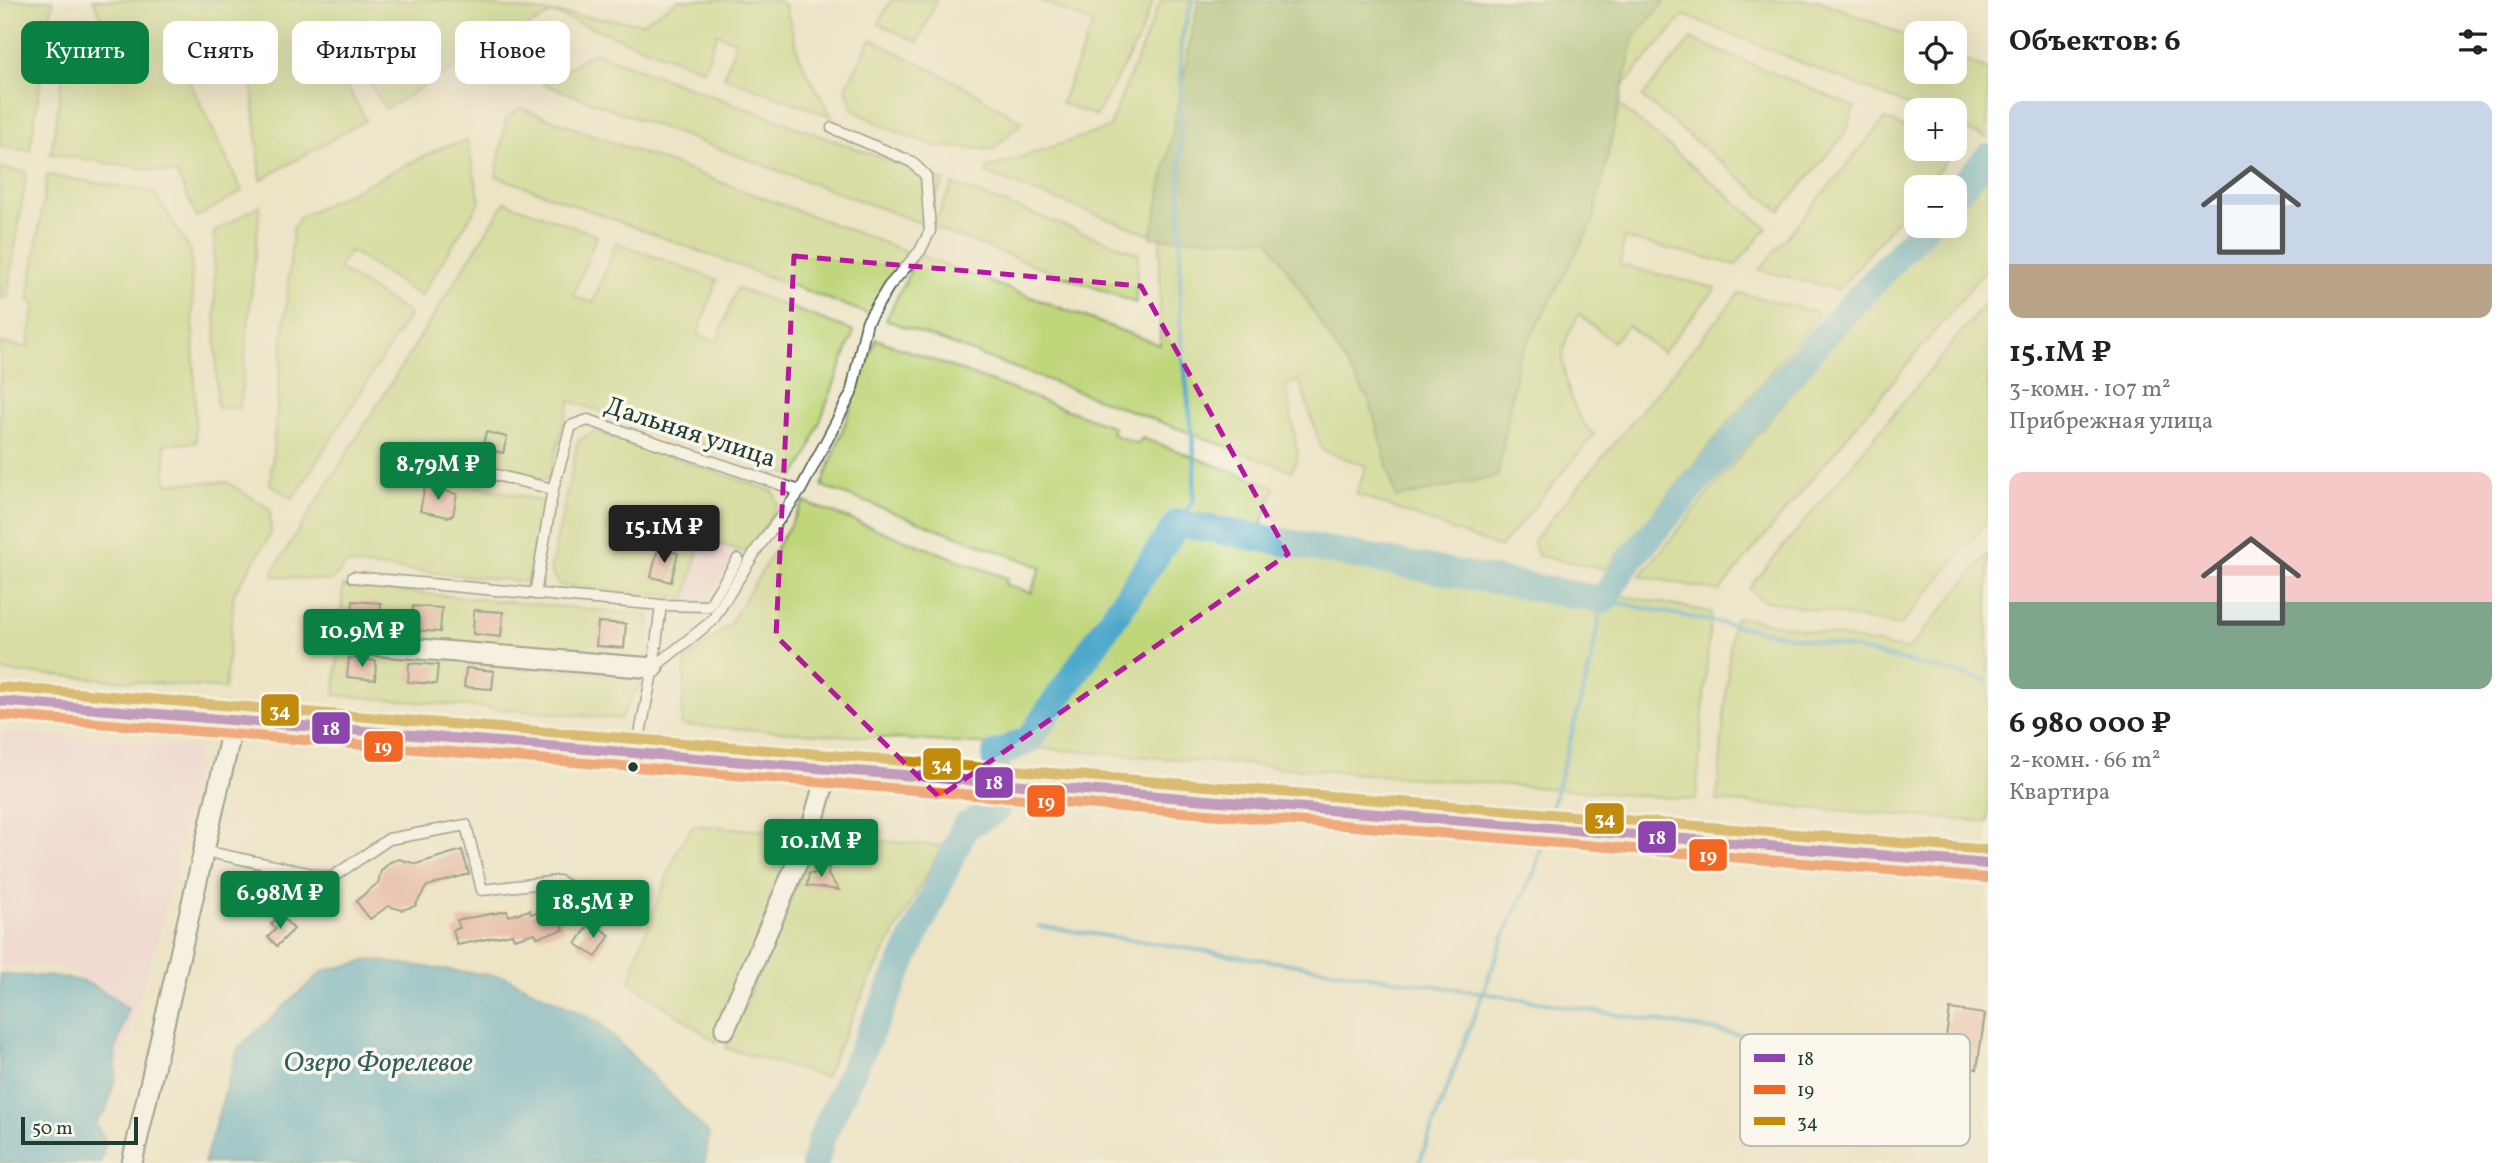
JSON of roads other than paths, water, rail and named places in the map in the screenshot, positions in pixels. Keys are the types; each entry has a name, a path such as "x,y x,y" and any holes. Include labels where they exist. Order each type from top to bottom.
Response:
{"main road":[{"path":"0,701 1988,864"}],"street":[{"path":"345,643 653,668"},
{"path":"132,1163 234,720"},
{"path":"725,1028 810,833 828,769"}],"lane":[{"path":"653,668 712,621 757,549 800,491 851,394 867,322 889,286 920,251 930,231 926,176 912,162 832,128"},
{"name":"Дальняя улица","path":"535,594 553,489 571,426 588,420 800,491"},
{"path":"459,466 553,489"},
{"path":"353,578 662,605 709,606 738,559"},
{"path":"636,753 662,605"},
{"path":"204,850 331,878 389,839 466,825 482,890 559,881 610,912"}],"water":[{"name":"Озеро Форелевое","path":"370,960 506,977 599,1022 709,1134 705,1163 204,1163 238,1048 323,971"},
{"path":"0,974 81,981 128,1009 115,1053 116,1076 106,1110 95,1123 106,1142 100,1163 0,1163"}],"waterway":[{"path":"1178,523 1193,502 1195,463 1180,325 1181,41 1192,0"},
{"path":"1967,181 1988,157"},
{"path":"815,1163 821,1139 965,827 996,810 996,754 1029,740 1178,523 1603,600 1626,564 1815,345 1914,238"},
{"path":"1550,814 1590,666 1603,600 1855,649 1988,681"},
{"path":"1419,1163 1503,939 1535,870 1543,841"},
{"path":"1039,926 1740,1035"}]}
